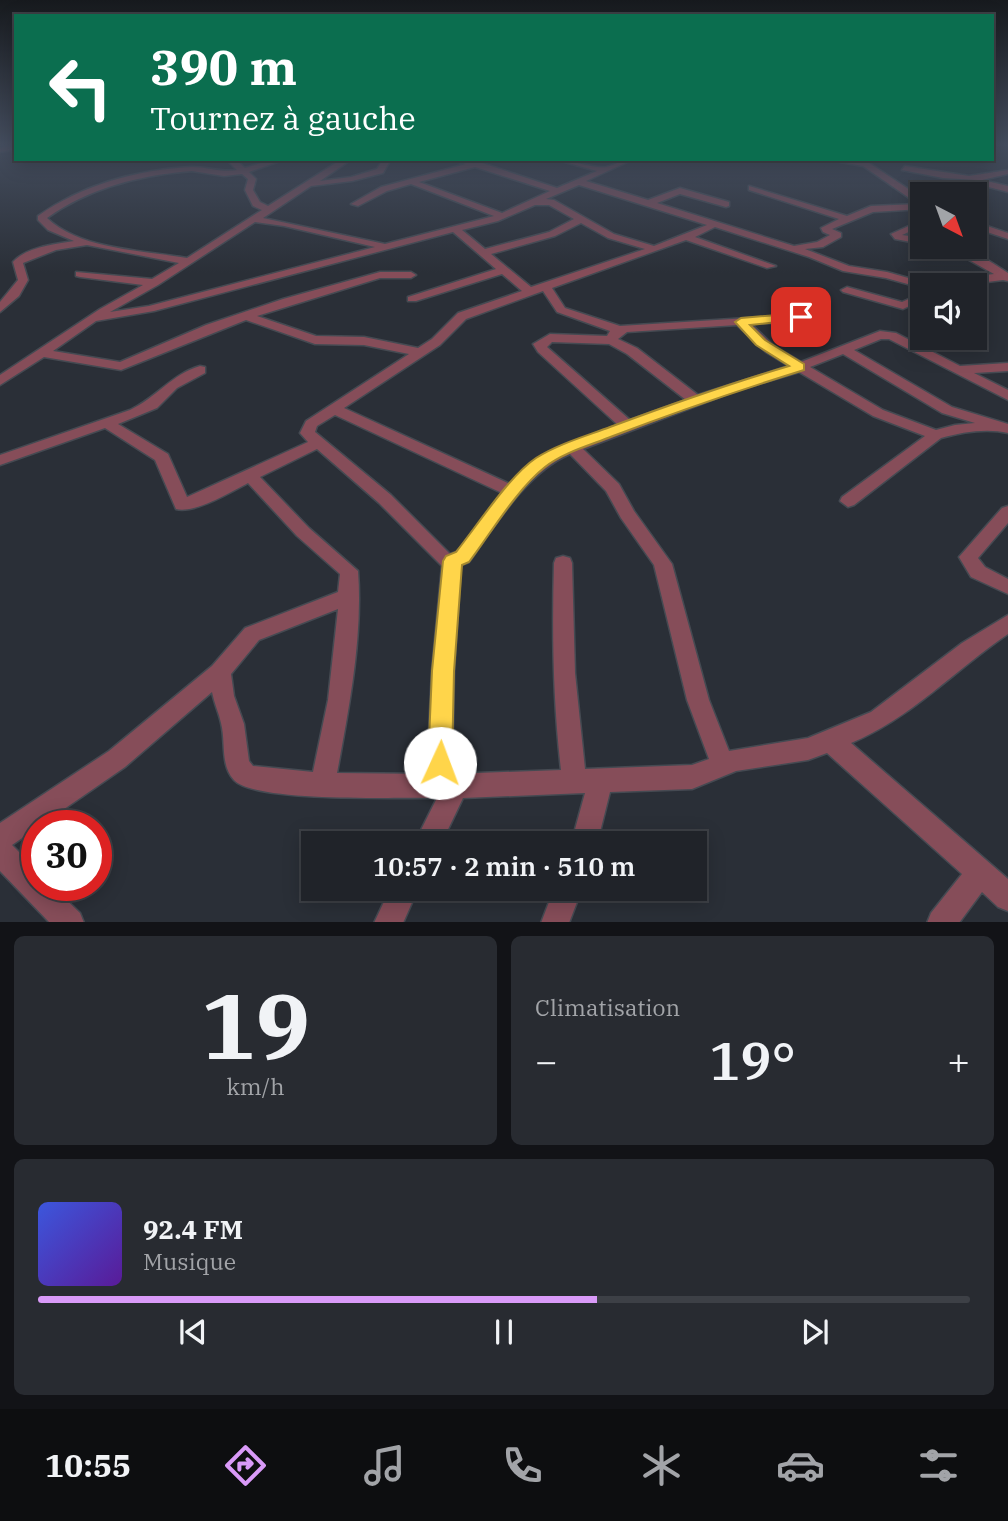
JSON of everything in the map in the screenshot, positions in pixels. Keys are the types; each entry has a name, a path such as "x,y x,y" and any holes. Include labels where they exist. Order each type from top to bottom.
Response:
{"street":[{"path":"99,187 74,195 41,218 53,228 86,243 188,261"},
{"path":"250,187 256,204 268,209"},
{"path":"0,381 304,187"},
{"path":"377,187 384,190"},
{"path":"355,204 394,187"},
{"path":"425,187 503,216"},
{"path":"545,187 557,191"},
{"path":"97,318 160,307 384,246 456,230 503,216 567,187"},
{"path":"597,187 847,269 910,282"},
{"path":"752,188 847,219"},
{"path":"649,203 680,191 726,204"},
{"path":"535,202 551,202 579,220 616,238 654,249"},
{"path":"785,247 822,244 838,235 825,229 847,219 880,208 910,205"},
{"path":"252,219 284,223 384,246"},
{"path":"482,253 552,234 579,220"},
{"path":"713,224 709,228 654,249 468,313 421,352 307,428 307,433 384,499 445,560 453,561 463,557 540,463 572,447 628,426 886,334 1008,396"},
{"path":"910,229 896,236 910,239"},
{"path":"987,229 1008,236"},
{"path":"456,230 529,291"},
{"path":"685,237 771,265"},
{"path":"0,310 15,294 23,280 18,262 21,259 54,247 86,243"},
{"path":"976,259 1007,277"},
{"path":"412,299 502,270"},
{"path":"80,274 154,283"},
{"path":"41,353 121,366 244,315 380,275 411,275"},
{"path":"987,278 1007,277"},
{"path":"545,286 561,310 615,335 696,401"},
{"path":"847,290 903,306 910,302"},
{"path":"244,315 315,340 364,341 421,352"},
{"path":"628,426 539,344 550,338 615,335 823,316"},
{"path":"741,322 761,343 878,413 936,435"},
{"path":"845,350 947,410 1006,427"},
{"path":"957,370 1008,366"},
{"path":"0,460 152,405 172,385 200,370"},
{"path":"334,409 514,492"},
{"path":"107,423 162,457 182,505 206,497 318,443"},
{"path":"848,501 936,435 955,429 1006,427"},
{"path":"572,447 613,488 627,514 663,564 698,700 723,765"},
{"path":"250,475 303,532 349,571 350,590 339,700 323,785"},
{"path":"1008,512 968,558 969,564 975,569 1008,587"},
{"path":"431,831 447,786 443,671 453,561"},
{"path":"563,563 563,652 575,782"},
{"path":"0,838 117,759 220,672 252,634 334,603 345,597 350,590"},
{"path":"220,672 223,696 233,724 238,765 244,774 253,778 323,785 447,786 692,777 736,760 808,749 879,719 969,649 1008,623"},
{"path":"831,741 1008,897"},
{"path":"588,831 601,781"},
{"path":"0,852 69,922"},
{"path":"941,922 980,872"},
{"path":"388,922 398,901"},
{"path":"555,922 563,901"}],"route":[{"path":"440,763 443,671 453,561 463,557 521,482 540,463 560,452 730,388 799,367 761,343 741,322 801,317"}]}
